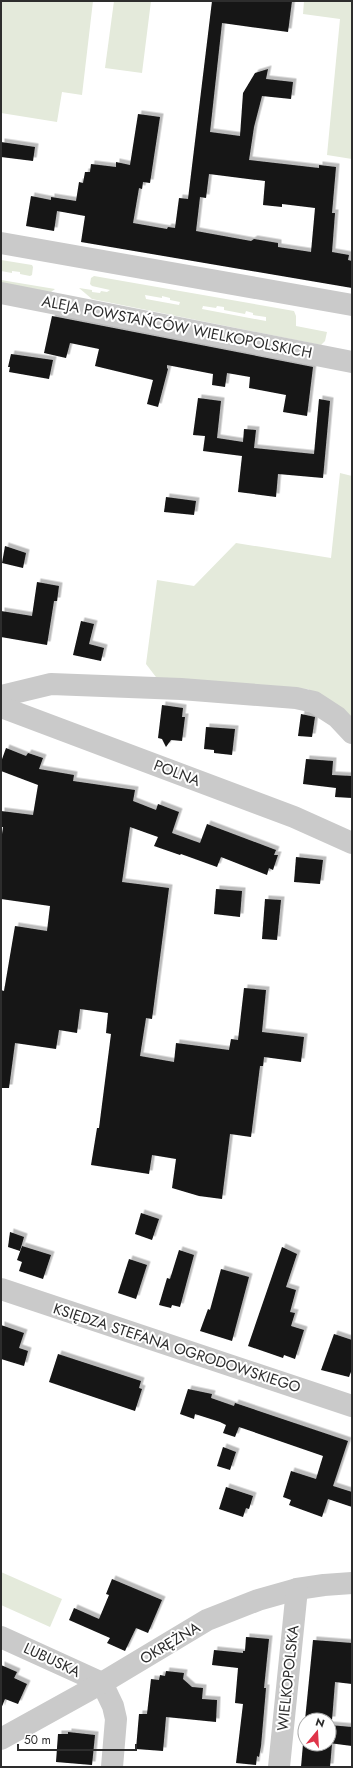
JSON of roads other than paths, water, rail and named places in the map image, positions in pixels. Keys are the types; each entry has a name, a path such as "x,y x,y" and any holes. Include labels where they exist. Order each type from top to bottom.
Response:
{"street":[{"path":"1,243 352,305"},
{"name":"ALEJA POWSTAŃCÓW WIELKOPOLSKICH","path":"1,293 352,362"},
{"path":"1,696 51,684 181,688 296,698 314,702 337,717 352,733"},
{"name":"POLNA","path":"1,707 294,817 352,843"},
{"name":"KSIĘDZA STEFANA OGRODOWSKIEGO","path":"1,1289 352,1406"},
{"name":"OKRĘŻNA","path":"1,1739 102,1683 207,1620 258,1600 297,1589 324,1585 352,1584"},
{"name":"WIELKOPOLSKA","path":"280,1767 297,1589"},
{"name":"LUBUSKA","path":"1,1637 102,1683"},
{"path":"102,1683 113,1706 116,1720 112,1767"}]}
